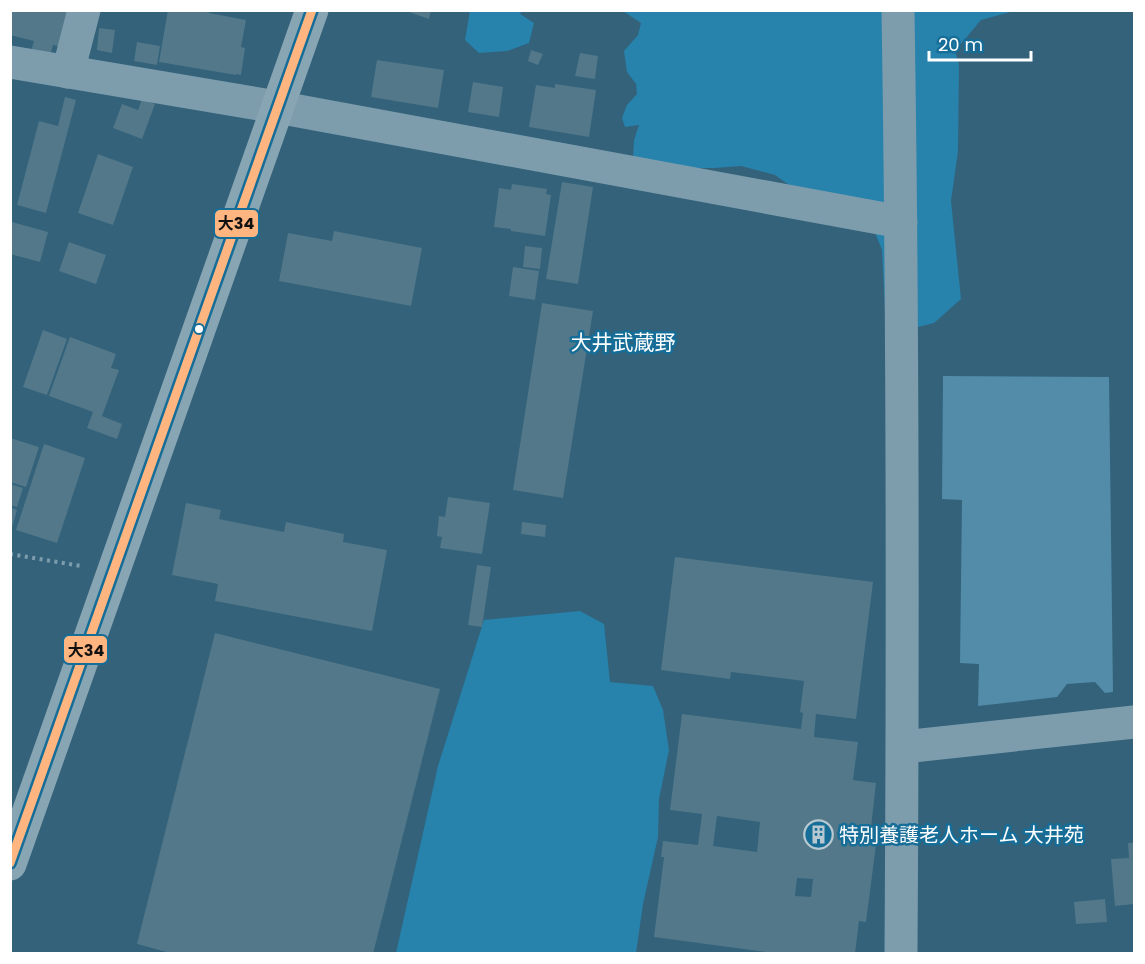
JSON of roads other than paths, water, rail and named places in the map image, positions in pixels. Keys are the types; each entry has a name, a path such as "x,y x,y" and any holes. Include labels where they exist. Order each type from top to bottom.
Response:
{"main road":[{"path":"10,864 312,10"}],"street":[{"path":"68,72 84,10"},
{"path":"898,10 903,747 901,954"},
{"path":"10,62 278,107 901,222"},
{"path":"903,747 1134,722"}],"place":[{"name":"特別養護老人ホーム 大井苑","path":"818,835"}],"district":[{"name":"大井武蔵野","path":"623,342"}]}
